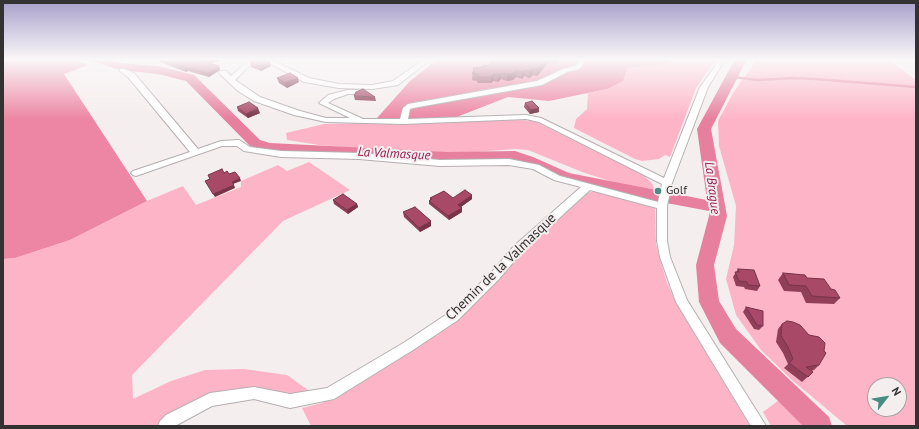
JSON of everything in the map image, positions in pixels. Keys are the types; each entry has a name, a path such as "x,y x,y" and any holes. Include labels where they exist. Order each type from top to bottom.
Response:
{"street":[{"path":"134,79 196,153"},
{"path":"306,79 312,82 339,86 372,87 395,83 400,79"},
{"path":"404,122 404,116 407,108 411,106 539,83 547,79"},
{"path":"709,79 704,87 667,183 663,200 661,222 665,257 682,302 760,426"},
{"path":"231,80 241,89 257,99 297,113 326,120 404,122 526,117 541,120 667,183"},
{"path":"366,122 323,103 331,97 348,92 368,92"},
{"path":"136,173 222,144 239,143 247,149 281,154 352,156 440,162 509,162 536,166 556,178 588,186 663,200"},
{"name":"Chemin de la Valmasque","path":"165,426 171,420 210,400 254,393 290,401 329,394 409,346 454,316 495,276 518,249 588,186"}],"shaded area":[{"path":"3,79 67,79 147,201 70,240 15,258 3,259"},
{"path":"413,79 624,79 623,81 607,89 549,101 508,97 454,118 377,118"},
{"path":"617,79 702,79 696,88 670,157 665,155 659,159 642,161 635,159 574,128 576,119 587,109 588,93 607,89"},
{"path":"743,79 916,80 916,426 847,426 792,380 761,350 736,315 726,279 734,245 736,206 719,146 718,121 733,93"},
{"path":"518,120 534,121 643,175 651,182 654,188 651,192 616,183 582,172 528,150 515,149 461,153 365,149 319,145 287,140 286,133 324,124"},
{"path":"309,162 350,190 283,221 132,375 133,399 171,381 205,370 244,369 287,375 315,395 291,394 260,389 184,409 157,426 3,426 3,259 15,258 70,240 147,201 183,186 196,205 241,187 241,181 278,165 287,171"},
{"path":"595,191 653,206 655,208 656,244 666,280 676,303 750,426 311,426 302,408 322,403 376,368 437,335 464,312 582,194"},
{"path":"782,398 802,415 812,426 771,426 763,412"}],"building":[{"path":"279,79 295,79 285,83"},
{"path":"363,89 375,97 354,96 356,92"},
{"path":"532,101 539,108 531,110 525,103"},
{"path":"249,102 258,108 246,114 237,107"},
{"path":"222,169 224,173 227,171 229,174 235,172 240,178 232,182 234,185 213,194 205,181 210,179 208,175"},
{"path":"465,190 472,195 458,205 462,208 448,216 429,201 432,199 430,198 444,191 453,198"},
{"path":"343,194 357,204 347,210 333,200"},
{"path":"415,207 431,221 419,228 403,212"},
{"path":"738,269 754,270 760,286 748,285 747,282 739,281 735,272 739,272"},
{"path":"783,273 805,275 807,278 824,279 831,289 835,290 840,298 812,296 806,286 789,285"},
{"path":"746,307 763,311 763,326 757,325"},
{"path":"787,321 800,325 809,335 819,337 825,343 824,351 826,353 819,365 806,367 813,372 808,377 789,363 793,359 781,336 782,324"}],"waterway":[{"name":"La Valmasque","path":"191,79 255,143 270,147 447,157 515,156 528,160 564,177 592,184 716,207"},
{"name":"La Brague","path":"730,79 704,129 718,216 705,265 709,302 728,336 820,426"},
{"path":"750,79 775,79"},
{"path":"815,79 916,87"}],"place":[{"name":"Golf","path":"658,191"}]}
